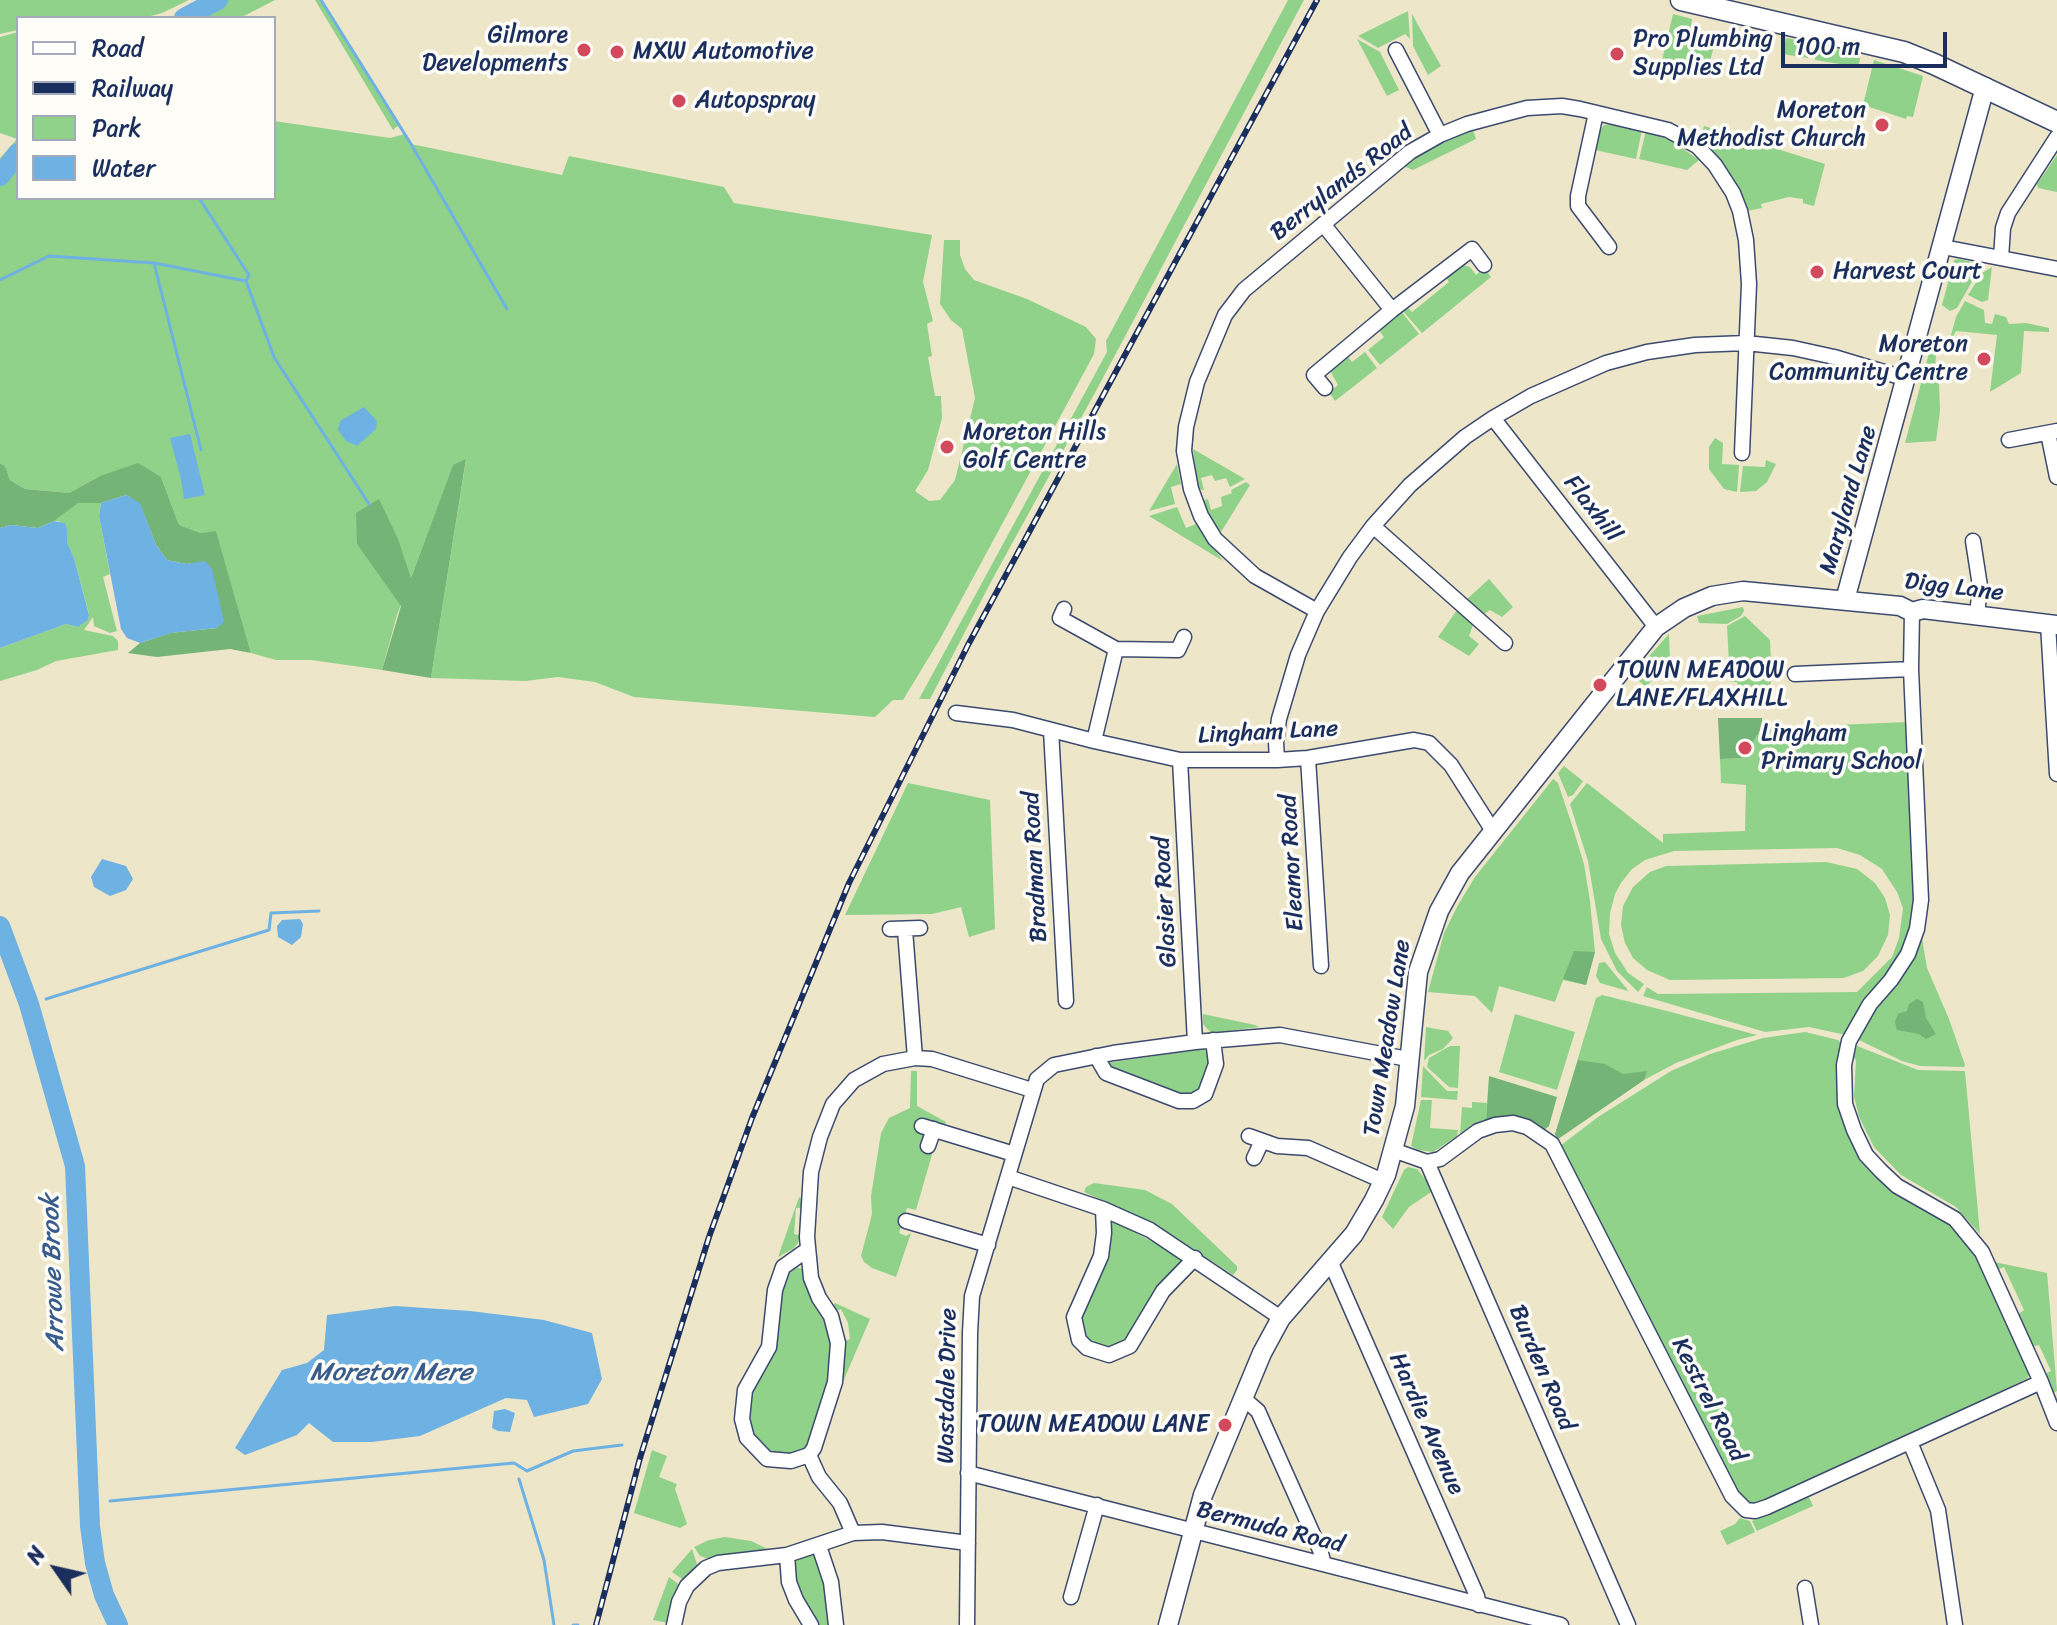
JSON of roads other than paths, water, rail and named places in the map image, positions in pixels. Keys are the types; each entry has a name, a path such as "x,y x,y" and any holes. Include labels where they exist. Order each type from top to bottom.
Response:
{"main road":[{"path":"1681,0 1876,44 1934,64 2057,122"}],"street":[{"path":"1396,50 1440,135"},
{"name":"Maryland Lane","path":"1845,600 1985,87"},
{"name":"Berrylands Road","path":"1317,611 1255,576 1215,539 1194,500 1184,451 1190,407 1225,315 1244,290 1410,152 1440,135 1472,123 1527,108 1562,106 1596,113 1655,126 1683,137 1707,156 1724,176 1740,211 1746,240 1749,284 1742,453"},
{"path":"1596,113 1578,206 1609,247"},
{"path":"2001,258 2003,228 2008,213 2057,137"},
{"path":"1323,224 1392,310"},
{"path":"1943,247 2057,269"},
{"path":"1325,388 1314,375 1392,310 1472,249 1484,265"},
{"path":"1277,760 1276,742 1285,697 1298,655 1317,611 1350,557 1410,485 1465,437 1493,418 1531,396 1606,363 1647,352 1695,345 1746,343 1815,352 1907,379"},
{"name":"Flaxhill","path":"1493,418 1656,627"},
{"path":"2009,440 2053,432 2057,477"},
{"path":"1373,526 1505,643"},
{"path":"1973,541 1980,586 1977,615"},
{"name":"Town Meadow Lane","path":"1168,1625 1203,1495 1262,1353 1281,1318 1354,1234 1383,1181 1405,1106 1416,983 1430,930 1455,882 1656,627 1684,608 1727,593 1772,593 1845,600"},
{"name":"Digg Lane","path":"1845,600 1900,606 1912,612 1923,609 2053,624"},
{"path":"1064,609 1060,618 1116,649 1178,650 1184,637"},
{"path":"1912,612 1911,669 1921,900 1917,929 1908,954 1870,1004 1849,1041 1844,1065 1845,1104 1866,1155 1897,1186 1955,1219 1982,1252 2057,1423"},
{"path":"2053,624 2057,774"},
{"path":"1094,741 1116,649"},
{"path":"1795,674 1911,669"},
{"name":"Lingham Lane","path":"956,713 1013,720 1180,760 1308,758 1414,740 1429,743 1451,765 1493,831"},
{"name":"Bradman Road","path":"1051,730 1066,1001"},
{"name":"Eleanor Road","path":"1308,758 1321,966"},
{"name":"Glasier Road","path":"1180,760 1195,1042"},
{"path":"905,929 915,1058"},
{"path":"807,1250 783,1267 775,1290 769,1347 745,1390 742,1419 747,1438 767,1459 791,1461 809,1455 835,1382 838,1343 831,1316 811,1278 807,1250 811,1172 833,1104 854,1080 883,1064 915,1058 932,1059 1032,1090 1044,1071 1054,1065 1195,1042 1280,1035 1408,1059"},
{"path":"1096,1056 1106,1073 1179,1101 1193,1101 1205,1094 1216,1064 1213,1040"},
{"name":"Wastdale Drive","path":"967,1625 972,1296 1032,1090"},
{"name":"Kestrel Road","path":"1427,1162 1440,1159 1478,1131 1495,1125 1513,1123 1527,1127 1552,1144 1732,1496 1746,1510 1767,1507 2041,1382"},
{"path":"928,1146 928,1128 1014,1154"},
{"path":"1254,1158 1255,1138 1277,1146 1308,1148 1383,1181"},
{"path":"1393,1150 1427,1162"},
{"name":"Burden Road","path":"1427,1162 1628,1625"},
{"path":"1008,1177 1103,1209 1150,1230 1281,1318"},
{"path":"1103,1209 1101,1256 1074,1317 1074,1329 1087,1348 1109,1355 1130,1346 1163,1291 1195,1258"},
{"path":"906,1221 988,1245"},
{"name":"Hardie Avenue","path":"1331,1263 1479,1605"},
{"path":"1243,1398 1258,1411 1324,1564"},
{"path":"1910,1442 1938,1510 1955,1625"},
{"path":"809,1455 819,1477 840,1503 853,1533"},
{"name":"Bermuda Road","path":"968,1473 1561,1625"},
{"path":"1071,1597 1097,1505"},
{"path":"674,1625 679,1602 687,1586 706,1568 732,1561 787,1555 853,1533 882,1532 968,1543"},
{"path":"819,1546 831,1582 836,1625"},
{"path":"787,1555 789,1582 811,1625"},
{"path":"1805,1588 1811,1625"}],"water":[{"path":"364,407 377,421 376,429 357,446 346,441 338,430 340,421"},
{"path":"190,434 205,495 184,499 170,438"},
{"path":"126,495 140,503 156,545 167,560 186,564 205,561 212,569 224,622 217,628 171,633 140,643 127,638 121,629 99,516 101,503"},
{"path":"54,521 65,523 67,542 74,558 88,620 78,627 66,624 0,648 0,528 11,525 38,528"},
{"path":"102,859 126,866 133,879 126,890 110,896 94,887 91,877"},
{"path":"300,919 303,924 301,937 292,945 278,937 277,926 282,920"},
{"name":"Moreton Mere","path":"395,1306 544,1320 592,1333 602,1379 588,1404 534,1417 527,1400 506,1398 420,1436 372,1442 333,1442 309,1423 297,1435 245,1455 235,1448 282,1370 307,1363 324,1350 327,1315"},
{"path":"505,1409 515,1413 510,1432 492,1428 494,1411"}],"waterway":[{"path":"188,16 218,0"},
{"path":"321,0 411,144 507,309"},
{"path":"0,176 16,156"},
{"path":"0,280 49,256 154,263 246,281 249,275 200,200"},
{"path":"154,263 201,450"},
{"path":"246,281 274,357 369,504"},
{"path":"46,999 269,930 271,913 319,911"},
{"name":"Arrowe Brook","path":"0,926 29,1004 75,1166 90,1526 95,1563 104,1595 118,1625"},
{"path":"110,1501 514,1463 527,1471 573,1451 622,1445"},
{"path":"519,1479 544,1560 554,1625"},
{"path":"573,1625 578,1625"}],"railway":[{"path":"596,1625 640,1458 709,1237 752,1118 849,883 968,645 1317,0"}],"place":[{"name":"Gilmore Developments","path":"584,50"},
{"name":"MXW Automotive","path":"617,52"},
{"name":"Pro Plumbing Supplies Ltd","path":"1617,54"},
{"name":"Autopspray","path":"679,101"},
{"name":"Moreton Methodist Church","path":"1882,125"},
{"name":"Harvest Court","path":"1817,272"},
{"name":"Moreton Community Centre","path":"1984,359"},
{"name":"Moreton Hills Golf Centre","path":"947,447"},
{"name":"TOWN MEADOW LANE/FLAXHILL","path":"1600,685"},
{"name":"Lingham Primary School","path":"1745,748"},
{"name":"TOWN MEADOW LANE","path":"1225,1425"}]}
